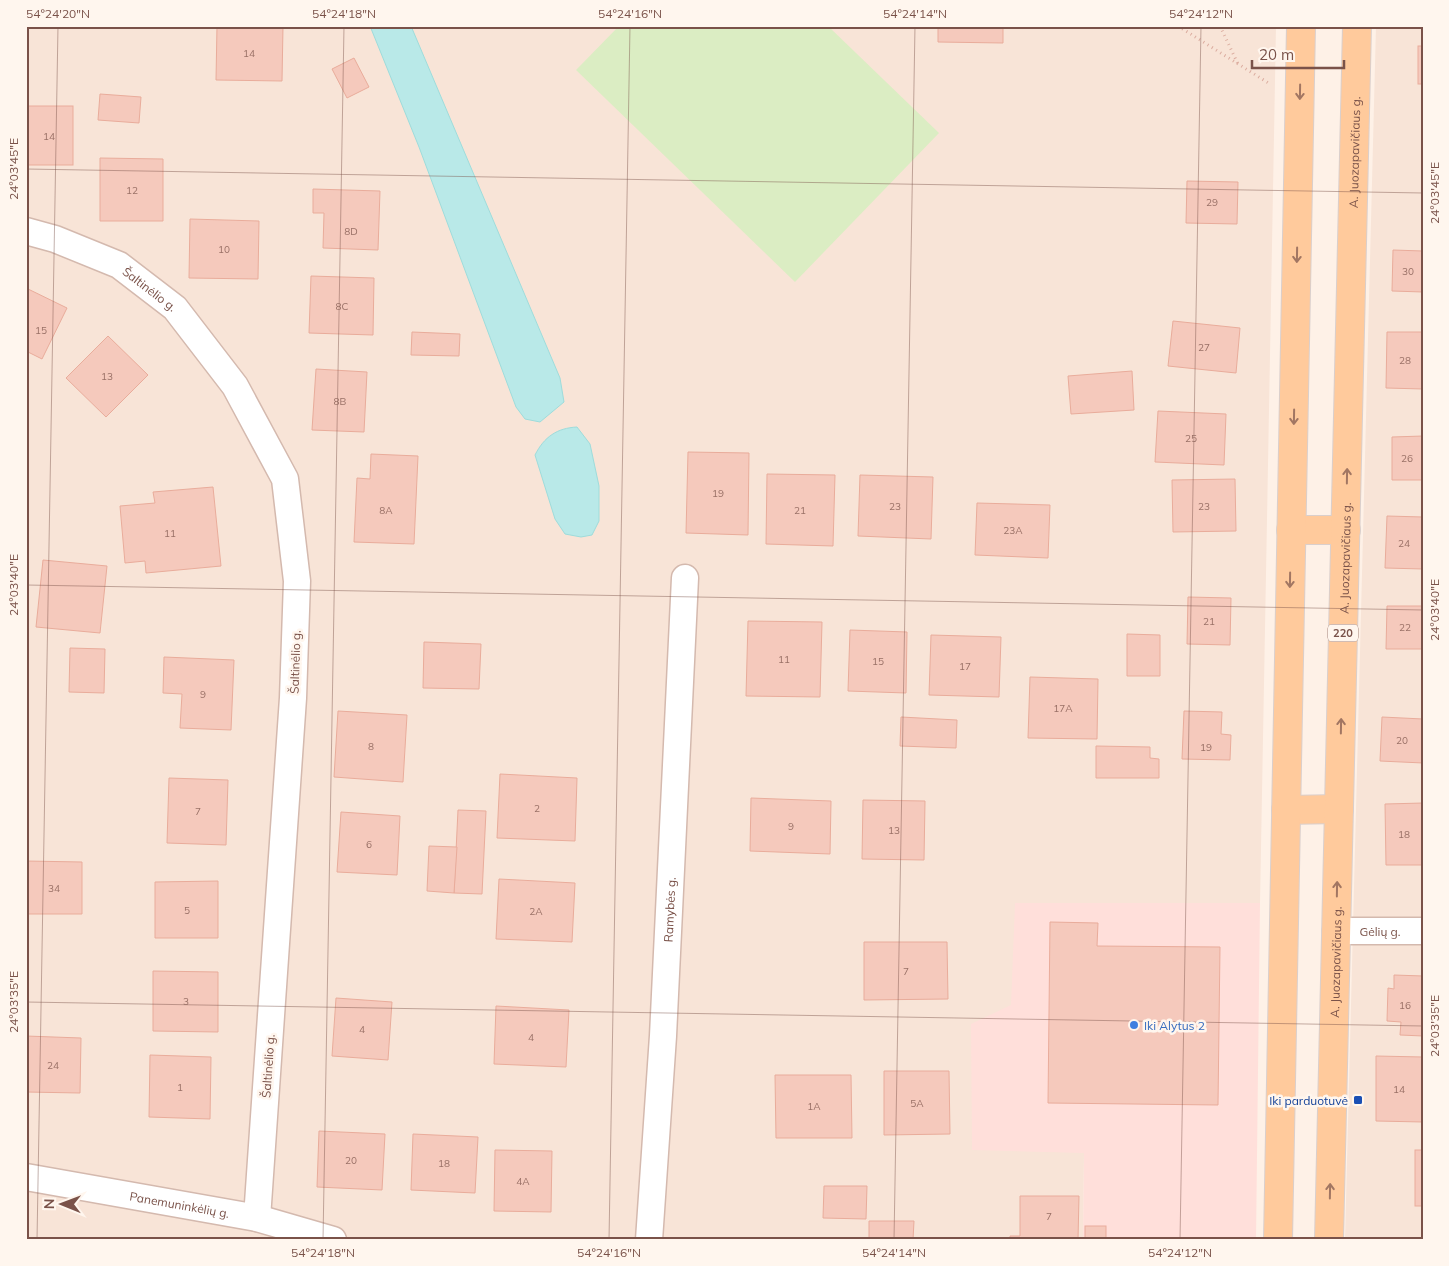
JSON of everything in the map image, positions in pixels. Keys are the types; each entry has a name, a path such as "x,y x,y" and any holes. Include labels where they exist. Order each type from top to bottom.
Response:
{"main road":[{"path":"1278,1240 1301,26"},
{"name":"A. Juozapavičiaus g.","path":"1329,1240 1357,26"},
{"path":"1291,530 1346,530"},
{"path":"1286,810 1339,809"}],"street":[{"name":"Šaltinėlio g.","path":"26,231 55,239 119,265 175,308 236,386 285,479 297,581 294,668 258,1218"},
{"name":"Ramybės g.","path":"649,1240 663,1036 685,578"},
{"name":"Gėlių g.","path":"1336,931 1423,931"},
{"name":"Panemuninkėlių g.","path":"26,1178 258,1218 333,1240"}],"path":[{"path":"1178,26 1300,103"},
{"path":"1220,26 1239,65"}],"shaded area":[{"path":"26,26 1276,26 1260,903 1015,903 1084,1153 1083,1240 26,1240"},
{"path":"1376,26 1423,26 1423,1240 1345,1240"},
{"path":"1015,903 1260,903 1256,1240 1083,1240 1084,1153 972,1150 971,1024 1011,1005"}],"green space":[{"path":"619,26 828,26 939,133 795,282 576,70"}],"water":[{"path":"370,26 411,26 560,378 564,402 540,422 525,419 516,407 419,147"},
{"path":"577,427 590,444 599,486 599,521 592,535 581,537 565,534 555,519 535,455 547,438 563,429"}],"building":[{"path":"217,26 283,26 282,81 216,80"},
{"path":"938,26 1003,26 1003,43 938,42"},
{"path":"1418,46 1423,46 1423,84 1418,84"},
{"path":"354,58 369,87 347,98 332,69"},
{"path":"100,94 141,97 139,123 98,120"},
{"path":"26,106 73,106 73,165 26,165"},
{"path":"100,158 163,159 163,221 100,221"},
{"path":"1187,181 1238,182 1237,224 1186,223"},
{"path":"313,189 380,191 378,250 323,248 324,213 313,213"},
{"path":"190,219 259,221 258,279 189,278"},
{"path":"1393,250 1423,251 1423,292 1392,291"},
{"path":"311,276 374,278 373,335 309,333"},
{"path":"26,288 67,308 42,359 26,351"},
{"path":"1173,321 1240,328 1236,373 1168,366"},
{"path":"412,332 460,334 459,356 411,355"},
{"path":"1387,332 1423,332 1423,389 1386,388"},
{"path":"108,336 148,375 106,417 66,378"},
{"path":"316,369 367,372 364,432 312,430"},
{"path":"1132,371 1134,410 1071,414 1068,376"},
{"path":"1158,411 1226,414 1224,465 1155,462"},
{"path":"1423,436 1423,480 1392,480 1392,437"},
{"path":"688,452 749,453 748,535 686,533"},
{"path":"371,454 418,456 414,544 354,542 357,478 370,479"},
{"path":"767,474 835,475 833,546 766,544"},
{"path":"860,475 933,477 931,539 858,536"},
{"path":"1235,479 1236,531 1173,532 1172,480"},
{"path":"213,487 221,566 146,573 145,561 125,563 120,506 155,503 153,492"},
{"path":"977,503 1050,505 1048,558 975,555"},
{"path":"1387,516 1423,517 1423,569 1385,568"},
{"path":"43,560 107,566 100,633 36,627"},
{"path":"1188,597 1231,598 1230,645 1187,644"},
{"path":"1387,606 1423,606 1423,649 1386,649"},
{"path":"748,621 822,622 820,697 746,696"},
{"path":"850,630 907,632 906,693 848,691"},
{"path":"1127,634 1160,635 1160,676 1127,676"},
{"path":"931,635 1001,637 999,697 929,695"},
{"path":"424,642 481,644 479,689 423,688"},
{"path":"70,648 105,649 104,693 69,692"},
{"path":"164,657 234,660 231,730 180,728 182,694 163,693"},
{"path":"1030,677 1098,679 1097,739 1028,738"},
{"path":"338,711 407,715 403,782 334,777"},
{"path":"1184,711 1222,712 1221,734 1231,735 1230,760 1182,759"},
{"path":"901,717 957,720 956,748 900,746"},
{"path":"1382,717 1423,719 1423,763 1380,761"},
{"path":"1096,746 1150,747 1150,758 1159,759 1159,778 1096,778"},
{"path":"500,774 577,778 575,841 497,838"},
{"path":"169,778 228,780 226,845 167,843"},
{"path":"751,798 831,801 830,854 750,851"},
{"path":"863,800 925,801 924,860 862,859"},
{"path":"1423,803 1423,865 1386,865 1385,804"},
{"path":"458,810 486,811 482,894 454,893"},
{"path":"341,812 400,816 397,875 337,872"},
{"path":"429,846 457,847 454,893 427,891"},
{"path":"26,861 82,862 82,914 26,914"},
{"path":"499,879 575,883 572,942 496,939"},
{"path":"218,881 218,938 155,938 155,882"},
{"name":"Iki Alytus 2","path":"1050,922 1098,923 1097,946 1220,947 1218,1105 1048,1103"},
{"path":"864,942 947,942 948,999 864,1000"},
{"path":"153,971 218,972 218,1032 153,1031"},
{"path":"1394,975 1423,976 1423,1036 1400,1035 1401,1022 1387,1021 1388,988 1394,989"},
{"path":"336,998 392,1002 388,1060 332,1056"},
{"path":"496,1006 569,1010 566,1067 494,1064"},
{"path":"26,1036 81,1038 80,1093 26,1092"},
{"path":"150,1055 211,1057 210,1119 149,1117"},
{"path":"1376,1056 1423,1057 1423,1122 1376,1121"},
{"path":"884,1071 949,1071 950,1134 884,1135"},
{"path":"775,1075 851,1075 852,1138 776,1138"},
{"path":"319,1131 385,1134 382,1190 317,1187"},
{"path":"413,1134 478,1137 475,1193 411,1190"},
{"path":"495,1150 552,1151 551,1212 494,1211"},
{"path":"1415,1150 1423,1150 1423,1206 1415,1206"},
{"path":"824,1186 867,1186 866,1219 823,1218"},
{"path":"1020,1196 1079,1196 1078,1240 1010,1240 1010,1236 1020,1236"},
{"path":"869,1221 914,1221 913,1240 869,1240"},
{"path":"1085,1226 1106,1226 1106,1240 1085,1240"}],"place":[{"name":"Iki Alytus 2","path":"1134,1025"},
{"name":"Iki parduotuvė","path":"1358,1100"}]}
